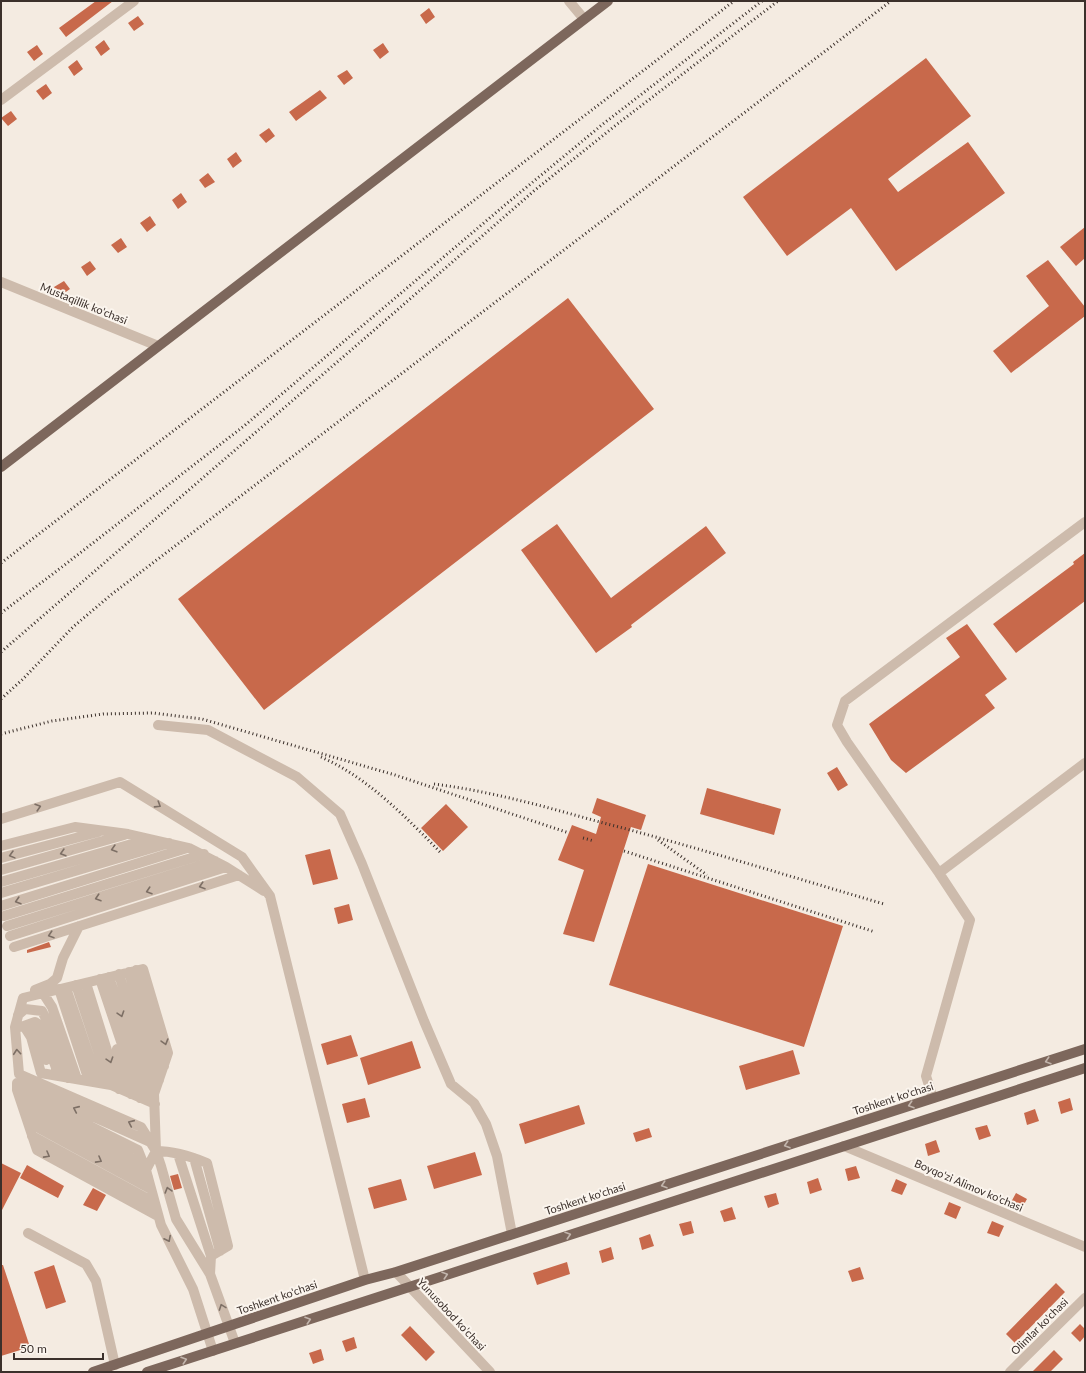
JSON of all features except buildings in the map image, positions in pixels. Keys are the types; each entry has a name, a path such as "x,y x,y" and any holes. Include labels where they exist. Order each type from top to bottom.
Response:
{"main road":[{"path":"1,467 608,1"},
{"name":"Toshkent ko'chasi","path":"93,1372 365,1280 396,1272 1085,1049"},
{"path":"147,1372 1085,1068"}],"street":[{"path":"1,100 134,1"},
{"path":"569,1 584,19"},
{"name":"Mustaqillik ko'chasi","path":"1,282 158,346"},
{"path":"932,1098 926,1076 970,920 939,873 847,742 837,725 845,701 1085,522"},
{"path":"158,725 208,730 297,777 340,814 362,864 424,1022 451,1084 474,1103 486,1124 497,1156 512,1234"},
{"path":"939,873 1085,763"},
{"path":"1,819 120,782 242,858 270,896 365,1280"},
{"path":"1,846 75,827 128,834 189,848 204,854 239,874 270,896"},
{"path":"1,858 104,831"},
{"path":"1,870 128,834"},
{"path":"1,882 151,839"},
{"path":"1,893 169,843"},
{"path":"3,914 189,848"},
{"path":"3,914 204,854"},
{"path":"3,914 215,861"},
{"path":"10,936 226,866"},
{"path":"3,914 15,952 79,926 239,874"},
{"path":"79,926 63,958 57,978 50,984 37,989 23,998 18,1015 20,1027 18,1082 21,1101 37,1150 158,1216"},
{"path":"23,998 144,969 168,1053 153,1100 156,1151 176,1219 210,1274 235,1343"},
{"path":"133,971 159,1080"},
{"path":"89,982 93,1082"},
{"path":"89,982 109,1084"},
{"path":"89,982 120,1088"},
{"path":"89,982 136,1096"},
{"path":"89,982 153,1100"},
{"path":"43,993 52,1007 64,1077"},
{"path":"18,1015 25,1009 42,1011 51,1029 64,1077"},
{"path":"20,1027 35,1022 41,1026 64,1077"},
{"path":"20,1027 30,1037 41,1073 109,1084 136,1096 153,1100"},
{"path":"18,1082 150,1142 156,1151 186,1156 207,1163 228,1246 218,1252"},
{"path":"18,1082 138,1150 146,1170 161,1225 193,1289 208,1333 212,1351"},
{"path":"21,1101 146,1170"},
{"path":"24,1111 146,1170"},
{"path":"28,1122 151,1189"},
{"path":"32,1136 155,1203"},
{"name":"Boyqo'zi Alimov ko'chasi","path":"844,1146 1085,1247"},
{"path":"146,1170 156,1151"},
{"path":"186,1156 202,1246 218,1252"},
{"path":"186,1156 218,1252 210,1274"},
{"path":"28,1233 86,1264 96,1281 115,1365"},
{"name":"Yunusobod ko'chasi","path":"396,1272 490,1372"},
{"name":"Olimlar ko'chasi","path":"1010,1372 1085,1298"}],"railway":[{"path":"1,563 734,1"},
{"path":"1,613 244,426 603,124 762,1"},
{"path":"1,652 535,190 616,125 778,1"},
{"path":"1,699 23,679 73,627 112,594 891,1"},
{"path":"1,734 52,721 103,714 153,713 202,719 395,775 569,833"},
{"path":"321,757 338,765 370,787 400,812 441,853"},
{"path":"434,784 495,795 556,810 704,851 884,904"},
{"path":"583,838 594,841"},
{"path":"658,840 707,875"},
{"path":"624,851 875,932"}]}
